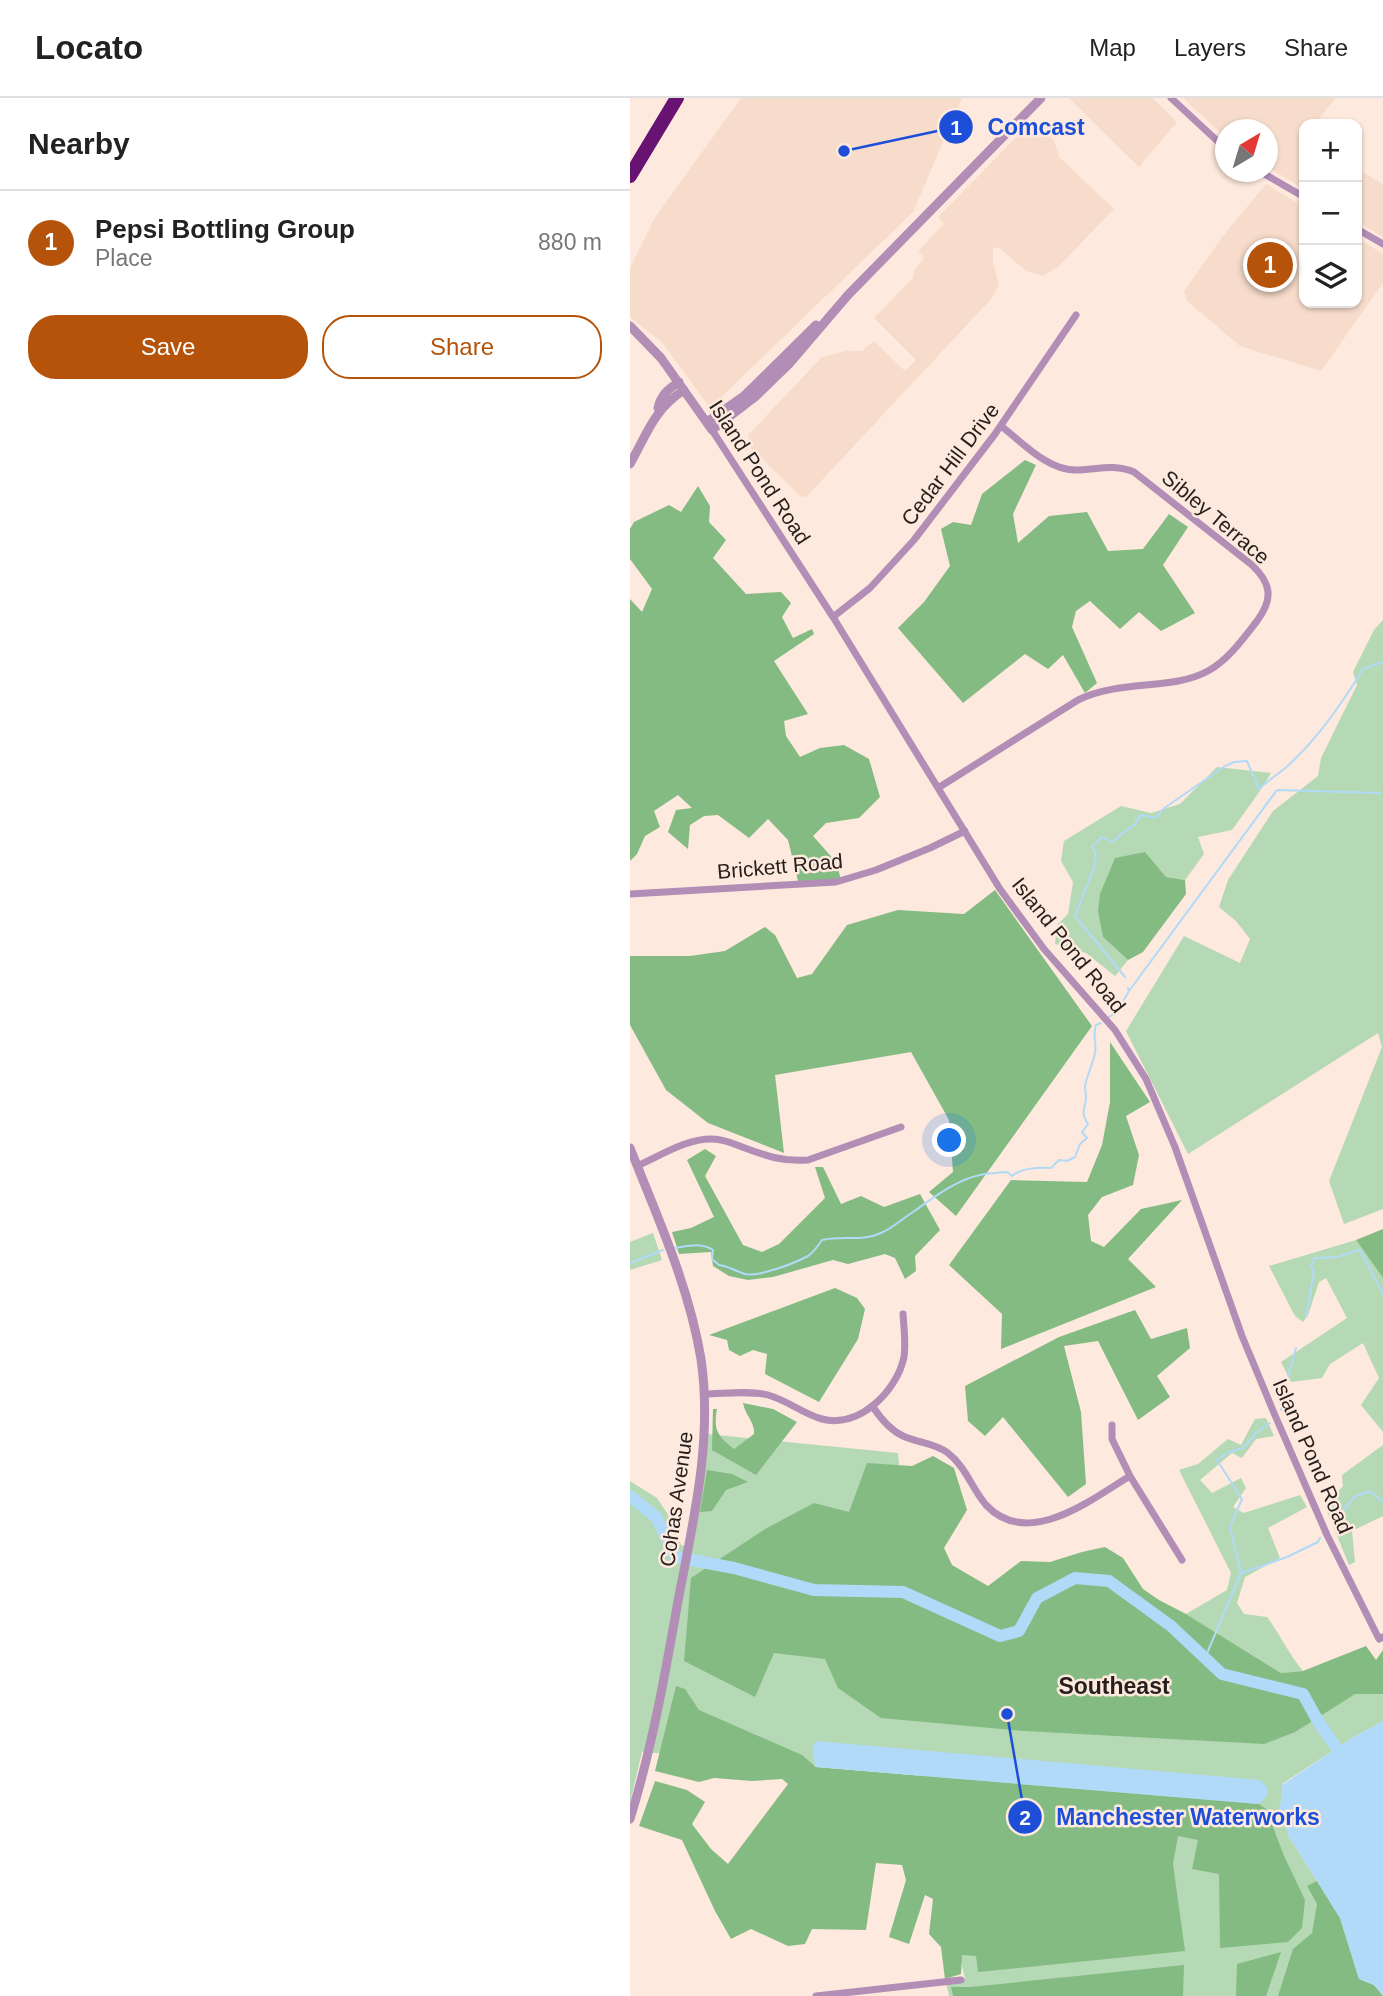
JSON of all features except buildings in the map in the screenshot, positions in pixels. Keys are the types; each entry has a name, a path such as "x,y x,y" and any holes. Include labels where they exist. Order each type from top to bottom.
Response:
{"highway":[{"path":"630,176 677,98"}],"street":[{"path":"709,426 755,397 821,328 836,308 1041,98"},
{"path":"1171,98 1215,139"},
{"path":"1278,182 1299,194"},
{"path":"1362,232 1383,244"},
{"name":"Cedar Hill Drive","path":"832,617 870,588 914,540 1001,426 1076,315"},
{"name":"Island Pond Road","path":"630,326 650,344 709,426 832,617 1000,889 1029,930 1115,1030 1146,1079 1170,1134 1237,1323 1274,1413 1327,1535 1381,1638"},
{"path":"630,464 657,413 681,386"},
{"name":"Sibley Terrace","path":"938,788 1093,693 1176,681 1208,671 1222,662 1233,650 1265,611 1268,603 1268,586 1252,565 1133,471 1117,466 1076,470 1059,468 1001,426"},
{"name":"Brickett Road","path":"630,894 836,882 876,870 965,831"},
{"path":"634,1162 689,1143 715,1139 778,1160 808,1160 901,1127"},
{"name":"Cohas Avenue","path":"630,1148 690,1311 701,1361 704,1394 702,1461 685,1567 655,1723 630,1819"},
{"path":"704,1394 766,1394 824,1420 839,1420 858,1415 873,1407 886,1394 903,1360 903,1314"},
{"path":"873,1407 883,1422 903,1436 941,1448 950,1455 993,1512 1018,1523 1037,1522 1063,1515 1130,1476"},
{"path":"1112,1425 1112,1439 1130,1476 1182,1560"},
{"path":"816,1996 961,1980"}],"shaded area":[{"path":"741,98 962,98 913,212 710,408 662,342 630,317 630,268 654,219"},
{"path":"1069,98 1152,98 1177,122 1139,167"},
{"path":"1183,98 1336,98 1318,119 1299,119 1299,186 1278,173 1278,119 1215,119 1215,128"},
{"path":"1033,120 1054,140 1059,157 1114,209 1058,267 1043,276 1026,271 998,247 993,249 993,263 999,285 992,298 807,496 801,497 749,446 748,435 822,357 846,351 862,351 874,341 905,371 916,360 874,318 913,278 914,270 924,258 918,251 944,224 938,217"},
{"path":"1362,172 1383,184 1383,237 1362,224"},
{"path":"1266,184 1299,204 1299,308 1362,308 1362,241 1383,254 1383,283 1321,371 1240,346 1187,301 1184,291 1223,236"}],"green space":[{"path":"1025,460 1036,465 1013,514 1018,543 1049,516 1087,512 1108,551 1143,549 1169,514 1188,527 1163,565 1195,613 1161,631 1139,612 1120,629 1090,601 1076,611 1072,627 1097,683 1085,693 1063,655 1048,669 1025,654 963,703 898,628 924,602 950,566 941,529 953,522 971,525 982,494"},
{"path":"698,486 710,506 709,522 726,540 713,558 746,594 781,592 791,603 782,617 793,638 812,629 814,634 774,661 808,714 784,721 786,736 800,757 820,748 844,745 869,759 880,797 859,818 826,823 813,836 837,863 841,881 799,885 788,840 768,819 749,838 718,815 704,816 690,825 688,849 668,832 676,810 692,808 678,795 654,811 660,827 645,836 637,854 630,861 630,599 642,612 652,589 630,559 630,529 634,522 669,505 681,512"},
{"path":"1383,620 1383,1209 1344,1224 1329,1181 1382,1047 1378,1033 1188,1154 1126,1031 1184,936 1240,963 1250,939 1236,921 1219,907 1228,880 1273,811 1318,776 1321,758 1357,685 1353,672 1374,630"},
{"path":"1217,767 1271,773 1232,830 1198,837 1204,854 1185,880 1166,877 1145,853 1103,937 1128,960 1115,976 1086,953 1055,944 1057,925 1068,914 1073,882 1061,861 1064,841 1121,806 1151,813 1180,804"},
{"path":"1145,852 1166,877 1185,880 1186,894 1143,952 1128,960 1103,937 1098,911 1100,894 1115,858"},
{"path":"995,890 1092,1026 956,1216 929,1192 953,1172 949,1120 911,1052 775,1075 784,1153 708,1123 666,1090 630,1025 630,956 690,956 725,951 765,927 775,935 797,978 812,974 847,925 898,910 964,914"},
{"path":"1110,1042 1150,1102 1126,1116 1139,1155 1133,1185 1102,1197 1088,1215 1091,1241 1104,1247 1141,1209 1182,1200 1128,1259 1156,1287 1001,1349 1002,1314 949,1265 1011,1180 1087,1182 1102,1145 1110,1102"},
{"path":"705,1149 716,1156 705,1176 743,1245 762,1252 779,1244 825,1198 815,1167 823,1167 841,1204 861,1196 884,1207 920,1194 940,1230 915,1256 916,1271 905,1279 895,1258 885,1254 848,1264 833,1260 773,1277 748,1280 729,1276 713,1266 711,1252 679,1254 672,1232 691,1228 714,1217 687,1160"},
{"path":"1383,1229 1383,1278 1356,1240"},
{"path":"653,1233 662,1260 630,1270 630,1242"},
{"path":"1356,1240 1383,1278 1383,1432 1361,1405 1379,1378 1363,1343 1330,1364 1322,1378 1291,1382 1281,1362 1347,1318 1326,1278 1319,1282 1303,1322 1295,1316 1269,1266"},
{"path":"835,1288 857,1298 865,1309 858,1339 819,1402 765,1374 767,1354 753,1350 740,1356 729,1350 727,1340 709,1335"},
{"path":"1135,1310 1151,1339 1187,1328 1190,1348 1157,1376 1170,1397 1138,1420 1098,1341 1064,1346 1081,1412 1086,1484 1068,1497 1003,1417 985,1436 968,1421 965,1386 1059,1337"},
{"path":"743,1403 773,1409 797,1422 756,1475 712,1450 713,1409 717,1409 718,1432 734,1449 754,1434"},
{"path":"1266,1418 1274,1436 1256,1439 1242,1458 1232,1453 1200,1480 1212,1493 1241,1478 1246,1488 1233,1507 1244,1513 1300,1495 1307,1507 1268,1528 1280,1558 1245,1577 1237,1603 1244,1614 1267,1617 1303,1671 1281,1673 1186,1614 1227,1590 1231,1573 1179,1470 1198,1464 1228,1439 1241,1445 1255,1419"},
{"path":"707,1434 898,1453 911,1604 1233,1686 1383,1663 1383,1721 1282,1784 1288,1835 1340,1918 1359,1979 1374,1985 1383,1996 949,1996 946,1982 965,1979 918,1773 642,1752 630,1803 630,1481 657,1498 681,1545 691,1547"},
{"path":"1383,1445 1383,1516 1352,1531 1355,1562 1349,1565 1325,1506 1343,1486 1342,1475"},
{"path":"933,1456 954,1468 967,1510 944,1548 952,1565 988,1586 1021,1561 1050,1562 1105,1547 1123,1558 1143,1589 1281,1673 1303,1671 1366,1646 1376,1660 1383,1650 1383,1694 1355,1694 1295,1732 1264,1744 1024,1731 881,1718 838,1688 825,1659 774,1653 755,1697 684,1661 691,1578 765,1529 814,1503 849,1512 867,1463 912,1466"},
{"path":"707,1470 732,1474 748,1482 726,1490 712,1511 700,1512"},
{"path":"676,1686 685,1689 699,1710 802,1755 816,1767 1259,1804 1266,1809 1305,1900 1302,1928 1288,1942 1220,1948 1219,1874 1192,1869 1198,1840 1178,1836 1173,1864 1185,1951 978,1972 976,1956 962,1955 961,1974 945,1979 941,1947 929,1934 933,1899 925,1895 909,1944 889,1937 906,1880 902,1865 876,1863 866,1930 812,1929 805,1944 788,1946 751,1929 731,1939 682,1840 639,1826 655,1781 687,1790 705,1802 692,1824 711,1849 728,1864 788,1784 782,1779 752,1781 714,1778 699,1782 655,1771"},
{"path":"1317,1881 1340,1918 1359,1979 1374,1985 1383,1996 1278,1996 1293,1949 1312,1933 1317,1904 1307,1886"},
{"path":"1281,1952 1266,1996 1236,1996 1237,1964"},
{"path":"1184,1965 1183,1996 953,1996 951,1987 971,1987"}],"water":[{"path":"1383,1721 1383,1995 1374,1985 1359,1979 1340,1918 1288,1835 1280,1809 1282,1785 1349,1740"},
{"path":"816,1741 1260,1780 1268,1788 1267,1796 1259,1804 816,1767 813,1751"}],"waterway":[{"path":"1125,977 1075,916 1094,868 1096,854 1092,846 1103,837 1111,842 1136,824 1141,815 1156,818 1163,809 1234,762 1247,761 1259,789 1289,765 1313,740 1363,669 1383,662"},
{"path":"1129,991 1277,790 1381,793"},
{"path":"1109,1017 1117,1012 1129,991 1128,988"},
{"path":"675,1248 704,1246 713,1250 712,1259 719,1265 745,1274 768,1271 808,1256 822,1240 867,1237 881,1233 945,1190 971,1177 1007,1172 1012,1176 1025,1170 1051,1168 1059,1160 1067,1161 1075,1157 1080,1144 1087,1138 1082,1132 1088,1124 1084,1114 1085,1086 1095,1053 1096,1025 1101,1023"},
{"path":"630,1263 663,1250"},
{"path":"1306,1317 1314,1272 1311,1266 1315,1258 1337,1257 1360,1250 1383,1294"},
{"path":"1287,1380 1296,1348"},
{"path":"1281,1410 1284,1398 1290,1393"},
{"path":"1205,1658 1241,1573 1230,1527 1242,1499 1217,1460 1229,1452 1243,1448 1256,1433 1270,1423"},
{"path":"1336,1519 1354,1497 1370,1491 1383,1502"},
{"path":"630,1496 656,1517 676,1557 734,1568 814,1590 903,1592 1000,1636 1019,1631 1037,1598 1075,1578 1109,1581 1171,1626 1222,1674 1303,1694 1345,1760"},
{"path":"1242,1573 1287,1557 1318,1542 1320,1538"}],"place":[{"name":"Comcast","path":"844,151"},
{"name":"Pepsi Bottling Group","path":"1270,265"},
{"name":"Manchester Waterworks","path":"1007,1714"}],"district":[{"name":"Southeast","path":"1114,1686"}]}
